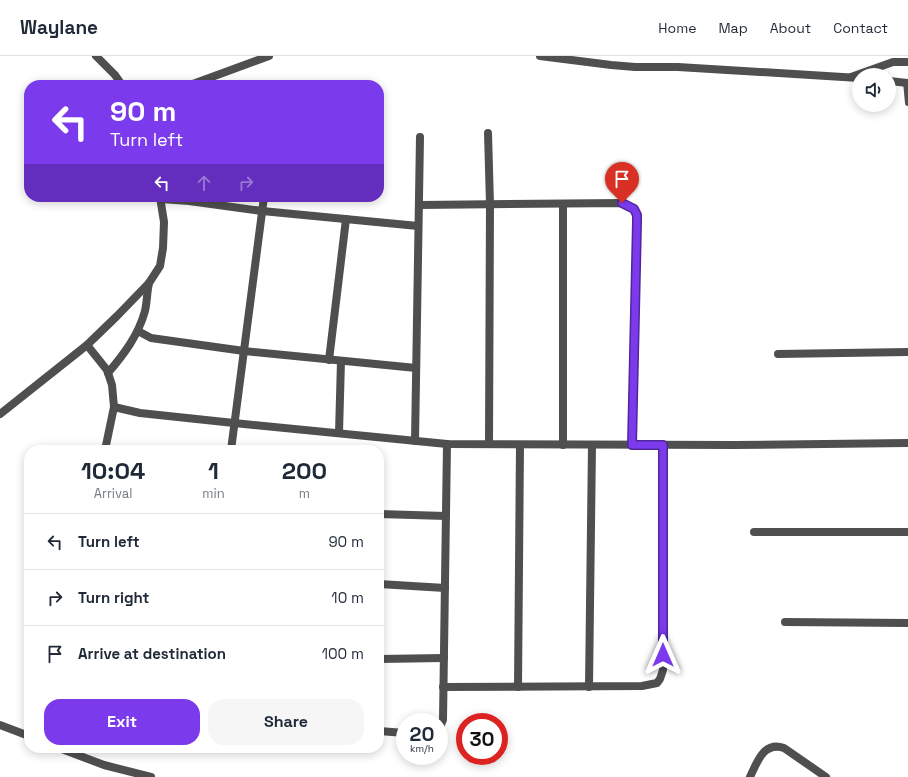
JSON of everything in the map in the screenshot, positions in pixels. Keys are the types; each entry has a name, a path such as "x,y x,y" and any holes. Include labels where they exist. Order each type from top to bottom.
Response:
{"street":[{"path":"96,56 118,80"},
{"path":"204,80 269,56"},
{"path":"540,56 635,67 678,67 852,78"},
{"path":"878,68 892,62 908,62"},
{"path":"896,81 907,82"},
{"path":"488,132 490,204 489,444"},
{"path":"415,441 420,137"},
{"path":"0,414 87,345 148,283 160,266 163,248 164,222 161,202"},
{"path":"196,202 262,211 418,226"},
{"path":"232,445 263,202"},
{"path":"419,205 622,203 634,209 637,215 632,445"},
{"path":"563,204 563,445"},
{"path":"330,360 346,219"},
{"path":"108,373 126,351 138,331 145,310 148,283"},
{"path":"138,331 152,338 244,351 416,368"},
{"path":"87,345 97,356 108,373 112,385 114,407 106,445"},
{"path":"778,354 908,352"},
{"path":"339,433 341,361"},
{"path":"114,407 140,412 234,423 447,444 663,445 908,443"},
{"path":"443,713 447,444"},
{"path":"518,687 520,444"},
{"path":"589,687 592,445"},
{"path":"443,687 589,687 650,685 657,683 661,674 663,662 663,445"},
{"path":"384,514 446,516"},
{"path":"754,532 908,532"},
{"path":"384,584 445,588"},
{"path":"785,622 908,623"},
{"path":"384,659 444,658"},
{"path":"0,725 24,734"},
{"path":"384,731 396,732"},
{"path":"750,777 756,764 766,750 771,747 778,746 784,748 826,776"},
{"path":"72,753 104,765 151,777"}],"lane":[{"path":"907,82 908,103"}],"route":[{"path":"622,203 634,209 637,215 632,445 663,445 663,655"}]}
